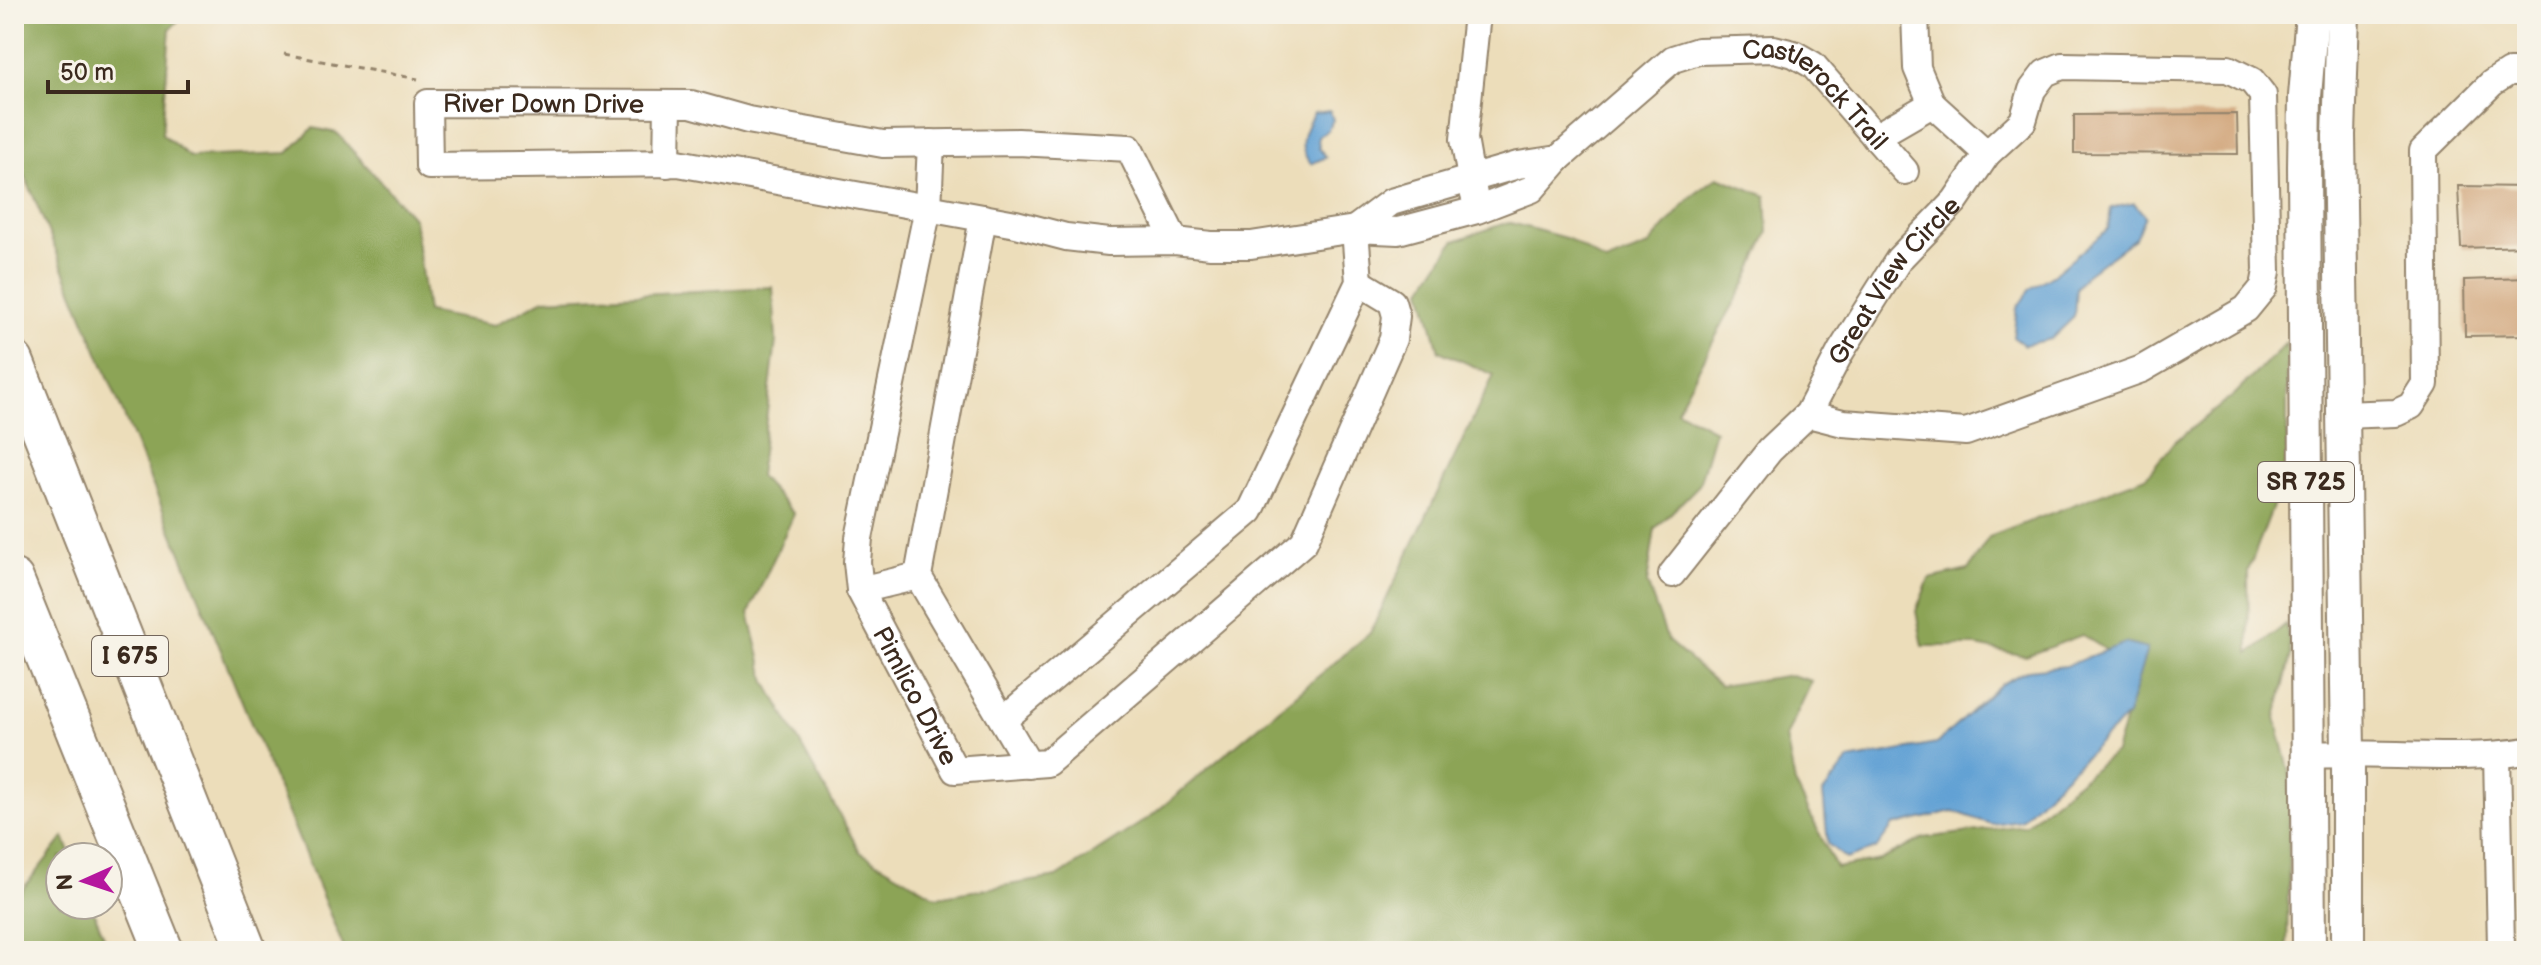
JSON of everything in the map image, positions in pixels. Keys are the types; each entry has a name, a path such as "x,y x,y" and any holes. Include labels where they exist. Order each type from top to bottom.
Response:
{"highway":[{"name":"I 675","path":"14,361 247,951"},
{"name":"I 675","path":"14,579 164,951"}],"main road":[{"name":"SR 725","path":"2309,951 2304,166 2305,96 2312,14"},
{"name":"SR 725","path":"2343,14 2339,135 2348,951"},
{"path":"2306,415 2342,415"}],"street":[{"path":"1477,14 1464,139 1477,210"},
{"path":"1915,14 1917,68 1932,104 1987,154"},
{"name":"Castlerock Trail","path":"1477,210 1532,189 1558,159 1673,59 1698,51 1774,49 1794,54 1813,65 1905,171"},
{"name":"Great View Circle","path":"1672,574 1770,450 1808,414 1841,351 1899,259 1955,201 1987,154 2023,121 2032,90 2045,73 2062,66 2228,69 2252,81 2263,95 2267,271 2264,287 2246,309 2142,369 1966,432 1843,423 1808,414"},
{"path":"2342,415 2396,413 2411,406 2425,384 2423,151 2492,83 2509,72 2527,72"},
{"name":"River Down Drive","path":"1175,241 1129,148 1018,142 883,144 748,120 691,104 428,103 429,166 667,164 745,174 983,218 1066,237 1109,242 1251,245 1355,229 1398,231 1477,210"},
{"path":"667,164 668,104"},
{"path":"1875,137 1932,104"},
{"name":"Pimlico Drive","path":"931,143 928,208 859,538 857,562 860,590 955,770 1047,763 1304,542 1393,339 1396,316 1392,302 1359,282"},
{"path":"1471,179 1518,165 1558,159"},
{"name":"River Down Drive","path":"1355,229 1391,202 1471,179"},
{"path":"983,218 918,576 1029,765"},
{"path":"1003,720 1250,511 1359,282 1355,229"},
{"path":"860,590 918,576"},
{"path":"2308,755 2497,755 2527,751"},
{"path":"2497,755 2501,947"}],"path":[{"path":"284,54 418,79"}],"green space":[{"path":"14,14 185,14 170,29 162,134 190,157 288,153 313,128 337,133 414,219 427,312 495,325 544,299 773,287 776,341 759,476 794,514 749,613 766,682 860,852 937,897 1057,877 1150,817 1370,633 1494,375 1439,351 1422,289 1454,241 1508,222 1569,239 1606,263 1648,246 1691,197 1718,177 1766,196 1768,232 1746,283 1677,410 1715,430 1699,485 1655,529 1647,583 1668,641 1720,686 1791,675 1812,681 1786,737 1795,783 1836,868 1881,860 1924,838 2025,825 2115,752 2140,671 2082,635 2026,656 1976,646 1923,646 1916,611 1929,579 1968,570 1989,537 2146,477 2173,443 2234,395 2287,342 2287,459 2277,496 2248,571 2249,654 2286,624 2291,655 2276,718 2290,773 2287,951 345,951 14,149"},
{"path":"44,862 44,921 98,921 110,951 14,951 14,900"}],"water":[{"path":"1330,111 1333,120 1327,131 1318,137 1319,148 1326,157 1311,164 1302,145 1304,133 1314,113"},
{"path":"2134,203 2145,216 2135,238 2087,274 2076,288 2074,317 2051,339 2024,345 2013,337 2017,308 2030,289 2057,272 2108,229 2111,208"},
{"path":"2125,643 2147,649 2127,716 2020,820 1991,824 1953,811 1893,826 1876,849 1846,859 1828,844 1823,793 1849,760 1936,744 2001,684 2028,670 2066,666"}],"building":[{"path":"2237,114 2238,154 2074,153 2074,115"},
{"path":"2458,186 2527,187 2527,246 2461,248"},
{"path":"2527,278 2527,335 2465,336 2464,280"}]}
